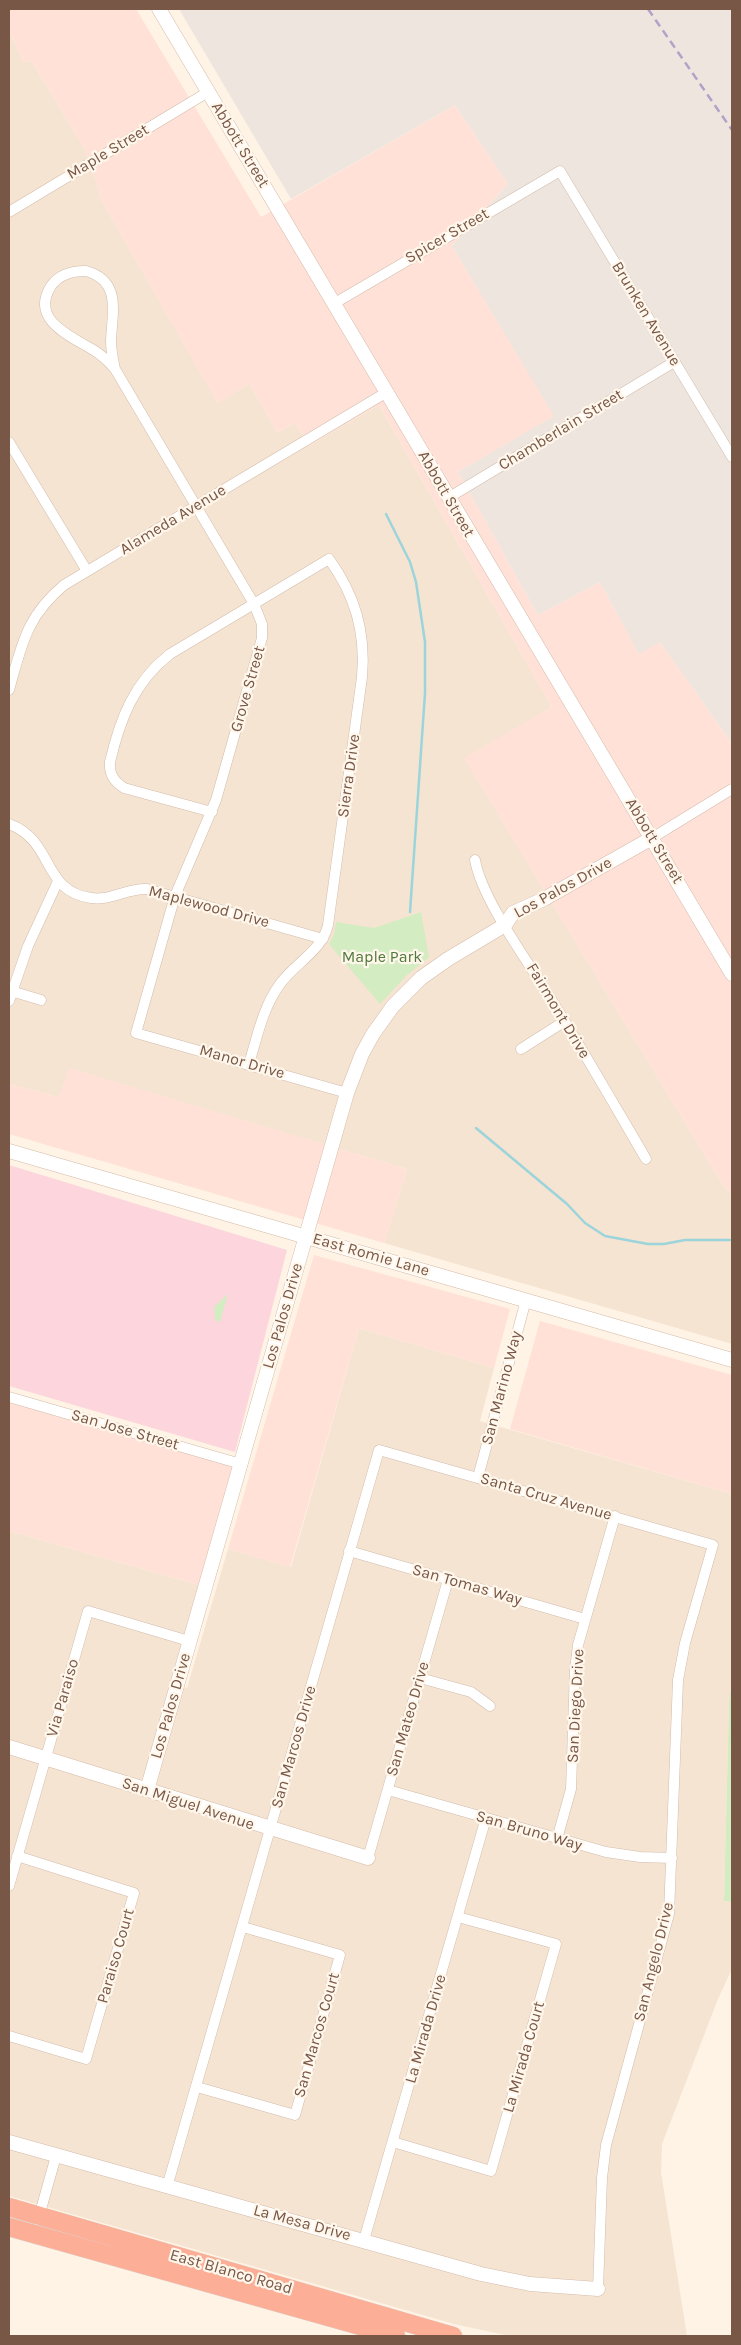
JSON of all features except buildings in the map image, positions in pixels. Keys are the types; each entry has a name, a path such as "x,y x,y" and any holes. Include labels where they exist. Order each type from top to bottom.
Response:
{"highway":[{"name":"East Blanco Road","path":"9,2207 452,2336"},
{"name":"East Blanco Road","path":"9,2227 396,2336"}],"street":[{"name":"Abbott Street","path":"159,10 335,303 448,498 732,974"},
{"name":"Maple Street","path":"9,212 208,92"},
{"name":"Spicer Street","path":"335,303 560,171"},
{"name":"Brunken Avenue","path":"560,171 732,457"},
{"name":"Grove Street","path":"115,369 111,342 113,302 108,286 99,276 86,271 70,272 56,280 48,293 46,305 48,316 60,330 95,351 115,369 254,604 262,624 262,638 212,812 175,896 136,1032"},
{"path":"95,351 106,350 111,342"},
{"name":"Chamberlain Street","path":"448,498 674,362"},
{"name":"Alameda Avenue","path":"9,690 24,639 36,614 58,590 387,392"},
{"path":"9,442 12,456 87,572"},
{"name":"Sierra Drive","path":"249,1064 265,1011 279,985 323,939 328,924 362,677 363,634 356,606 329,559 254,604"},
{"path":"212,812 124,788 111,776 110,762 127,708 135,691 149,673 170,654 254,604"},
{"path":"652,838 732,789"},
{"name":"Maplewood Drive","path":"9,824 23,831 37,844 58,881 72,892 90,898 106,898 140,889 175,896 323,939"},
{"name":"Los Palos Drive","path":"147,1790 347,1093 362,1054 378,1026 397,1002 433,969 505,925 513,913 544,899 652,838"},
{"name":"Fairmont Drive","path":"475,860 478,876 505,925 565,1021 646,1159"},
{"path":"41,1000 10,996 28,946 58,881"},
{"path":"521,1049 565,1021"},
{"name":"Manor Drive","path":"136,1032 347,1093"},
{"name":"East Romie Lane","path":"9,1151 732,1360"},
{"name":"San Marino Way","path":"478,1477 526,1300"},
{"name":"San Jose Street","path":"9,1397 241,1464"},
{"name":"Santa Cruz Avenue","path":"379,1450 713,1546"},
{"name":"San Marcos Drive","path":"167,2187 198,2087 379,1450"},
{"name":"San Diego Drive","path":"557,1839 571,1789 575,1670 578,1645 614,1516"},
{"name":"San Angelo Drive","path":"598,2289 602,2178 606,2145 664,1935 670,1902 678,1680 685,1643 713,1546"},
{"name":"San Tomas Way","path":"349,1551 585,1619"},
{"name":"San Mateo Drive","path":"368,1858 448,1580"},
{"name":"Via Paraiso","path":"9,1886 88,1611 189,1641"},
{"path":"420,1678 471,1692 490,1706"},
{"name":"San Miguel Avenue","path":"9,1747 270,1830 368,1858"},
{"name":"San Bruno Way","path":"388,1790 557,1839 624,1855 672,1858"},
{"name":"La Mirada Drive","path":"364,2240 394,2142 486,1818"},
{"name":"Paraiso Court","path":"9,2036 86,2059 134,1893 17,1856"},
{"name":"La Mirada Court","path":"394,2142 491,2171 556,1944 458,1917"},
{"name":"San Marcos Court","path":"198,2087 295,2115 340,1956 243,1927"},
{"name":"La Mesa Drive","path":"9,2142 505,2279 551,2286 598,2289"},
{"path":"35,2234 56,2156"}],"shaded area":[{"path":"9,9 136,9 261,217 455,105 508,184 452,246 555,416 458,472 538,615 600,582 639,653 660,642 732,743 732,1196 721,1182 464,758 552,707 379,405 310,445 295,423 277,432 249,383 218,404 102,201 86,151 31,60 24,63 9,30"},
{"path":"179,9 732,9 732,743 660,642 639,654 600,582 538,615 458,472 554,416 452,246 508,184 455,105 291,199"},
{"path":"9,30 24,63 31,60 86,151 102,201 218,403 249,383 277,432 295,423 310,445 379,405 552,707 465,759 721,1182 732,1196 732,1344 384,1243 407,1169 69,1069 59,1097 9,1084"},
{"path":"69,1068 407,1169 384,1243 9,1134 9,1084 59,1097"},
{"path":"9,1165 287,1250 235,1452 9,1386"},
{"path":"314,1255 510,1309 494,1368 359,1328 290,1567 228,1549"},
{"path":"540,1321 732,1375 732,1494 510,1429"},
{"path":"359,1328 494,1368 480,1421 732,1494 732,1682 729,1701 724,1901 732,1902 732,1969 718,1999 662,2144 661,2172 687,2336 510,2336 454,2324 9,2196 9,1531 206,1587 174,1685 187,1688 228,1549 291,1567"},
{"path":"9,1397 241,1464 206,1587 9,1531"}],"green space":[{"name":"Maple Park","path":"421,912 429,957 407,975 380,1004 329,944 334,934 336,922 374,928"},
{"path":"228,1294 220,1322 215,1320 214,1307"},
{"path":"732,1682 732,1902 724,1901 729,1701"}],"waterway":[{"path":"386,514 410,562 416,582 425,642 425,693 410,912"},
{"path":"476,1128 567,1204 585,1223 605,1236 648,1244 664,1244 685,1240 730,1240"}],"railway":[{"path":"648,9 732,130"}]}
